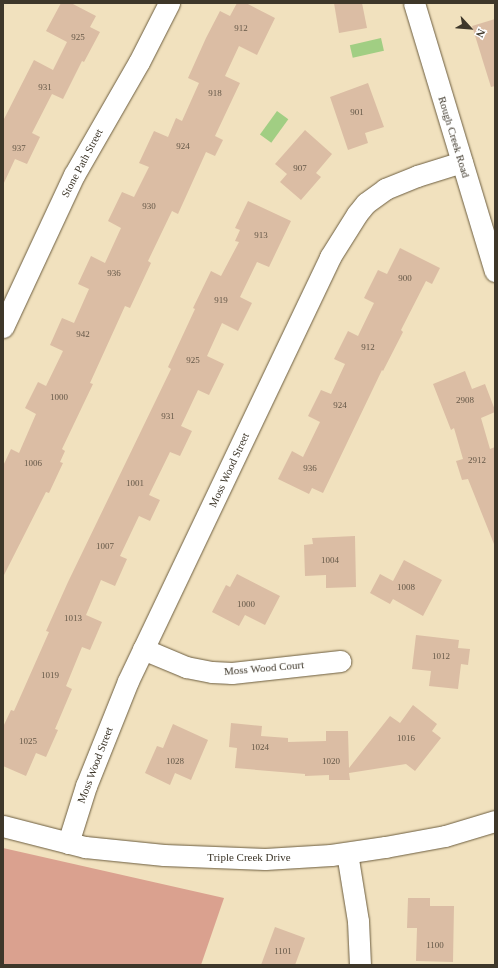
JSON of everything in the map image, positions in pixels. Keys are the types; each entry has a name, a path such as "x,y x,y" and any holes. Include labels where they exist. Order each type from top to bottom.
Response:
{"street":[{"name":"Stone Path Street","path":"3,327 82,161 139,62 169,3"},
{"name":"Rough Creek Road","path":"414,3 495,271"},
{"name":"Moss Wood Street","path":"68,843 86,786 128,681 330,257 347,228 366,203 385,189 417,176 462,162"},
{"name":"Moss Wood Court","path":"143,649 186,667 212,672 232,673 340,661"},
{"name":"Triple Creek Drive","path":"3,826 68,843 109,850 215,858 265,859 347,853 445,836 495,821"},
{"path":"347,853 358,921 361,948 360,965"}],"shaded area":[{"path":"381,38 384,51 353,58 350,45"},
{"path":"277,111 288,119 271,143 260,134"},
{"path":"3,848 224,898 201,965 3,965"}],"building":[{"path":"61,3 71,3 96,16 90,27 100,32 84,62 82,61 63,99 52,94 32,133 40,137 27,164 15,159 3,185 3,121 34,60 53,70 67,42 46,31"},
{"path":"237,3 246,3 275,18 257,55 239,46 225,76 240,83 215,136 223,140 215,156 206,152 178,214 172,211 148,261 151,263 130,308 125,306 90,383 93,384 62,449 65,451 60,462 63,463 49,493 46,492 3,577 3,466 11,449 19,453 36,414 25,408 38,382 46,386 63,351 50,345 62,318 74,323 89,289 78,284 91,256 105,263 121,228 108,221 122,192 134,197 149,167 139,163 154,131 168,137 176,118 182,121 199,83 188,78 206,38 220,11 230,16"},
{"path":"334,3 362,3 367,28 339,33"},
{"path":"495,19 495,86 491,87 472,26"},
{"path":"368,83 384,127 365,133 368,143 348,150 330,97"},
{"path":"305,130 332,154 316,173 321,177 301,200 280,182 287,174 275,164"},
{"path":"248,201 291,221 269,267 257,262 240,297 252,303 238,331 222,323 207,356 224,364 209,395 198,390 181,426 192,431 180,456 170,452 149,495 160,500 150,521 139,516 120,556 127,559 115,586 101,580 86,615 102,622 90,650 82,647 66,686 72,689 55,729 58,730 46,757 36,753 26,776 3,766 3,727 11,710 14,711 49,632 46,631 68,582 171,369 168,367 195,309 193,308 211,271 221,276 239,242 235,241 240,230 235,228"},
{"path":"400,248 440,268 432,284 426,281 401,330 403,332 383,371 382,370 323,493 312,488 309,494 278,479 292,451 303,457 320,422 308,416 321,390 331,394 345,364 334,359 348,331 358,336 374,303 364,298 378,270 387,274"},
{"path":"465,371 472,389 485,384 495,410 495,412 481,418 490,449 495,447 494,544 468,479 462,480 456,461 463,459 454,428 451,430 433,384"},
{"path":"355,536 356,587 326,588 326,575 305,576 304,545 313,544 312,538"},
{"path":"404,560 442,580 423,616 393,599 390,604 370,593 380,574 393,581"},
{"path":"237,574 280,596 265,625 245,615 239,626 212,612 226,585 230,587"},
{"path":"416,635 459,640 458,648 470,649 468,665 461,664 458,689 429,686 431,671 412,669"},
{"path":"413,705 437,724 432,731 441,738 415,771 406,764 349,773 350,780 329,780 329,775 305,776 305,774 235,768 237,748 229,747 231,723 262,726 261,736 288,738 288,742 326,741 326,731 348,731 349,768 390,716 400,723"},
{"path":"173,724 208,740 191,780 175,773 170,785 145,773 157,746 163,748"},
{"path":"408,898 430,898 430,906 454,906 453,962 416,961 417,928 407,928"},
{"path":"275,927 305,938 295,965 261,965"}]}
